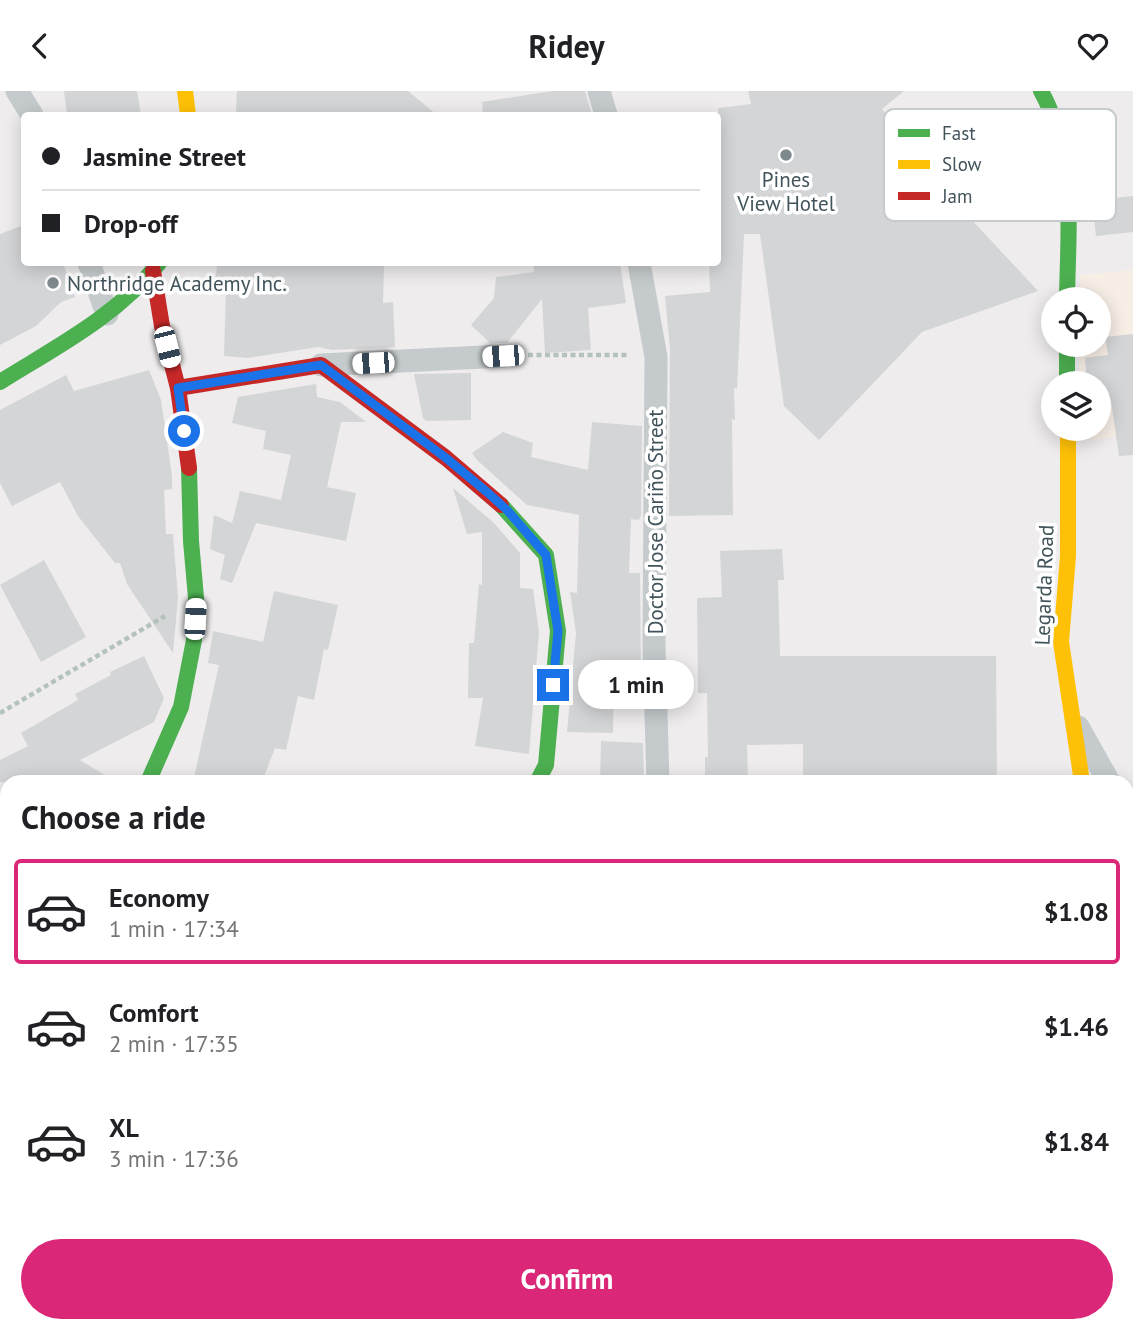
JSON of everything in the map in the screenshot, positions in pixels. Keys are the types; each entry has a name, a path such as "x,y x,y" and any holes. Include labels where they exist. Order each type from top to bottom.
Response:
{"street":[{"path":"17,91 30,112"},
{"path":"185,91 188,112"},
{"path":"599,91 605,112"},
{"path":"1041,91 1051,109"},
{"path":"1067,287 1068,221"},
{"path":"90,266 107,314"},
{"name":"Doctor Jose Cariño Street","path":"640,266 656,357 654,645 658,775"},
{"path":"0,382 107,314 156,267"},
{"path":"151,775 181,708 194,640 196,598 191,541 190,474 178,388 162,326 156,267"},
{"path":"178,388 321,365 503,356"},
{"path":"321,365 487,492 507,510 546,555 558,631 546,765 541,775"},
{"name":"Legarda Road","path":"1068,441 1068,555 1061,642 1081,775"},
{"path":"1071,714 1105,775"}],"path":[{"path":"542,355 611,353 656,357"},
{"path":"0,713 196,598"}],"shaded area":[{"path":"1133,270 1133,435 1111,438 1111,371 1079,371 1079,357 1111,357 1111,287 1080,287 1080,275"}],"building":[{"path":"64,91 137,91 140,112 67,112"},
{"path":"237,91 408,91 433,112 236,112"},
{"path":"552,91 585,91 591,112 483,112 482,102"},
{"path":"748,91 904,91 882,109 884,221 973,221 1038,291 922,332 819,440 784,406 760,234 744,234 737,389 734,388 735,420 732,419 733,515 669,516 670,349 665,296 710,292 709,266 721,266 721,112 718,112 718,108 751,104"},
{"path":"1133,196 1133,232 1096,236 1094,221 1116,221 1116,198"},
{"path":"21,226 21,266 64,266 75,297 61,302 36,326 0,345 0,234"},
{"path":"217,266 384,266 383,303 393,302 395,347 332,350 318,347 247,358 224,356 226,289 215,288"},
{"path":"533,266 620,266 626,303 588,308 591,350 545,353 542,299 507,343 490,343 471,325 494,298 496,277 534,272"},
{"path":"1133,334 1133,455 1119,456 1111,401 1111,371 1086,371 1085,358 1111,357 1111,336"},
{"path":"149,370 161,400 172,476 172,489 164,490 166,534 173,534 178,598 173,653 127,584 120,563 115,563 78,516 60,482 12,506 0,483 0,410 66,375 74,391"},
{"path":"471,373 471,420 426,421 423,418 414,374"},
{"path":"316,384 317,397 340,402 366,422 341,422 327,487 356,493 346,541 256,523 232,583 220,579 225,555 210,549 214,515 232,523 240,491 281,500 291,455 263,449 266,431 232,423 238,397"},
{"path":"592,422 642,426 641,516 639,520 631,519 629,573 640,573 641,680 614,679 613,733 567,732 576,633 570,592 577,593 579,515 527,505 472,453 503,432 533,443 531,457 588,470"},
{"path":"453,488 494,523 520,553 520,588 533,589 539,632 529,754 475,746 483,698 468,698 469,643 474,643 479,584 482,585 482,532 467,534"},
{"path":"782,549 784,580 778,580 780,656 996,656 997,775 803,775 803,744 747,745 748,775 705,775 705,757 708,757 707,693 698,693 697,598 722,597 720,551"},
{"path":"44,560 86,637 41,662 0,585"},
{"path":"274,591 338,605 328,650 324,649 314,700 298,696 286,750 275,748 265,775 195,775 219,665 208,663 213,631 263,642"},
{"path":"144,656 164,698 154,722 80,760 105,775 0,775 0,760 28,746 21,733 78,700 75,694 111,675 110,672"},
{"path":"601,741 643,743 644,775 600,775"}],"traffic: fast":[{"path":"1041,91 1049,109"},
{"path":"1067,287 1069,221"},
{"path":"0,382 105,315 156,266"},
{"path":"1067,357 1067,371"},
{"path":"151,775 181,707 194,640 196,598 189,468"},
{"path":"501,505 546,555 558,631 546,765 541,775"}],"traffic: slow":[{"path":"185,91 188,112"},
{"path":"1068,441 1068,556 1061,642 1081,775"}],"traffic: jam":[{"path":"153,271 162,326 178,388 189,468"},
{"path":"178,388 321,365 446,458 501,505"}],"place":[{"name":"Pines View Hotel","path":"786,155"},
{"name":"Northridge Academy Inc.","path":"53,283"}],"route":[{"path":"184,431 178,388 321,365 487,492 507,510 546,555 558,631 553,685"}]}
